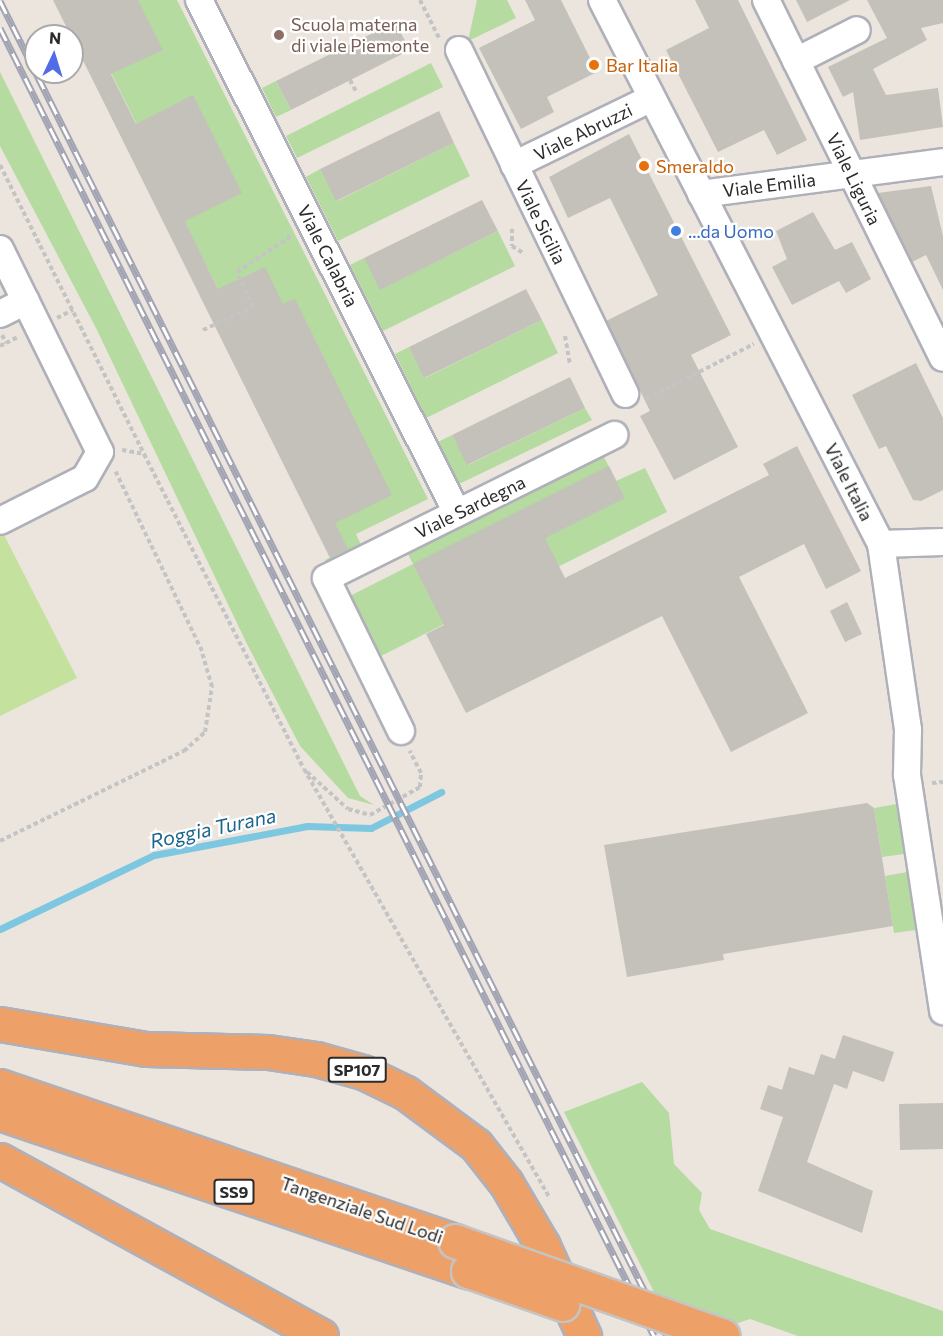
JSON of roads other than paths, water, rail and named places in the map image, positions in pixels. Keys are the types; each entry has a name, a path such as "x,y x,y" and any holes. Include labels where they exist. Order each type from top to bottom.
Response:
{"highway":[{"name":"SP107","path":"0,1024 146,1049 268,1052 316,1059 363,1072 406,1094 476,1145 506,1183 543,1246 584,1336"},
{"name":"Tangenziale Sud Lodi","path":"0,1086 455,1241 723,1336"},
{"name":"Tangenziale Sud Lodi","path":"0,1113 656,1336"},
{"path":"0,1160 321,1336"}],"street":[{"name":"Viale Calabria","path":"199,0 457,513"},
{"name":"Viale Italia","path":"602,0 881,544 908,730 907,775 943,1011"},
{"name":"Viale Liguria","path":"766,0 943,358"},
{"path":"796,61 857,30"},
{"name":"Viale Sicilia","path":"459,50 625,394"},
{"name":"Viale Abruzzi","path":"514,165 652,98"},
{"name":"Viale Emilia","path":"701,194 943,162"},
{"path":"0,521 85,478 100,459 97,443 1,256"},
{"path":"0,314 26,301"},
{"name":"Viale Sardegna","path":"401,731 326,578 614,435"},
{"path":"881,544 943,542"}],"waterway":[{"name":"Roggia Turana","path":"0,929 154,855 307,826 371,828 441,792"}],"railway":[{"path":"0,1 667,1336"},
{"path":"0,28 654,1336"}],"place":[{"name":"Scuola materna di viale Piemonte","path":"279,35"},
{"name":"Bar Italia","path":"594,65"},
{"name":"Smeraldo","path":"644,166"},
{"name":"...da Uomo","path":"676,231"}]}
